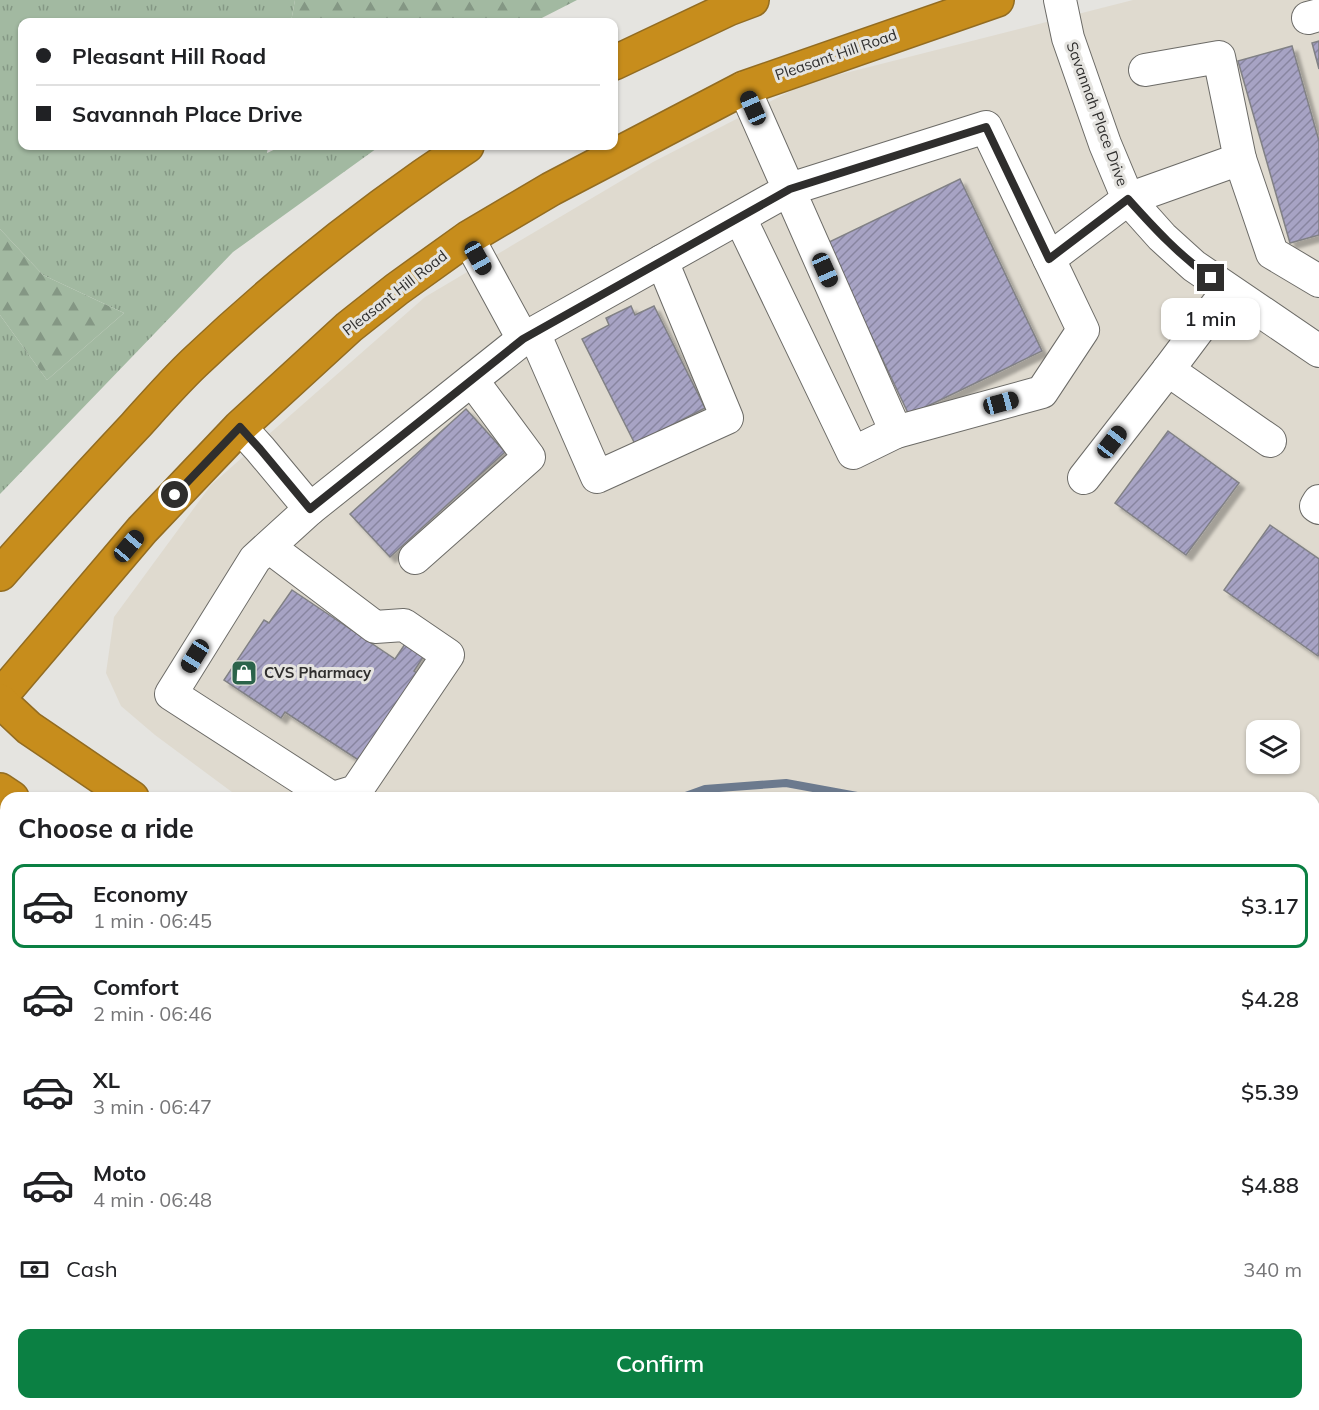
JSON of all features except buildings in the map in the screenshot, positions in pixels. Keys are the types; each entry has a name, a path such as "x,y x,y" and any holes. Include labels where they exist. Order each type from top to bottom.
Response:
{"highway":[{"path":"618,61 752,0"},
{"name":"Pleasant Hill Road","path":"0,699 142,530 240,427 349,327 468,238 551,189 744,88 997,0"},
{"path":"0,574 71,494 200,357 311,260 461,150"},
{"path":"0,699 29,728 123,792"}],"street":[{"name":"Savannah Place Drive","path":"1060,0 1068,38 1105,144 1128,199 1162,237 1194,266 1228,290 1313,337"},
{"path":"1145,70 1219,57 1240,159 1272,253 1319,282"},
{"path":"744,88 896,432"},
{"path":"323,792 171,694 255,559 310,509 528,336 790,189 986,127 1083,330 1042,392 896,432 853,453 740,218"},
{"path":"1049,259 1128,199 1240,159"},
{"path":"468,238 528,336 597,477 727,418 662,261"},
{"path":"1084,478 1228,290"},
{"path":"1168,370 1270,441"},
{"path":"415,558 529,457 472,380"},
{"path":"240,427 310,509"},
{"path":"1319,501 1316,506 1319,508"},
{"path":"268,547 375,627 404,625 448,655 356,791 353,792"}],"shaded area":[{"path":"1133,0 1319,0 1319,792 232,792 155,735 121,706 106,673 114,617 211,485 425,297 653,162 806,83"}],"green space":[{"path":"0,0 295,0 292,18 18,18 18,150 267,150 267,153 273,150 374,150 233,252 0,494 0,315 47,380 124,313 43,275 0,229"},
{"path":"295,0 577,0 542,18 292,18"},
{"path":"0,229 43,275 124,313 47,380 0,315"}],"waterway":[{"path":"697,792 705,789 786,783 835,792"}],"place":[{"name":"CVS Pharmacy","path":"244,673"}],"route":[{"path":"175,495 240,427 310,509 523,339 790,189 986,127 1049,259 1128,199 1162,237 1211,278"}]}
